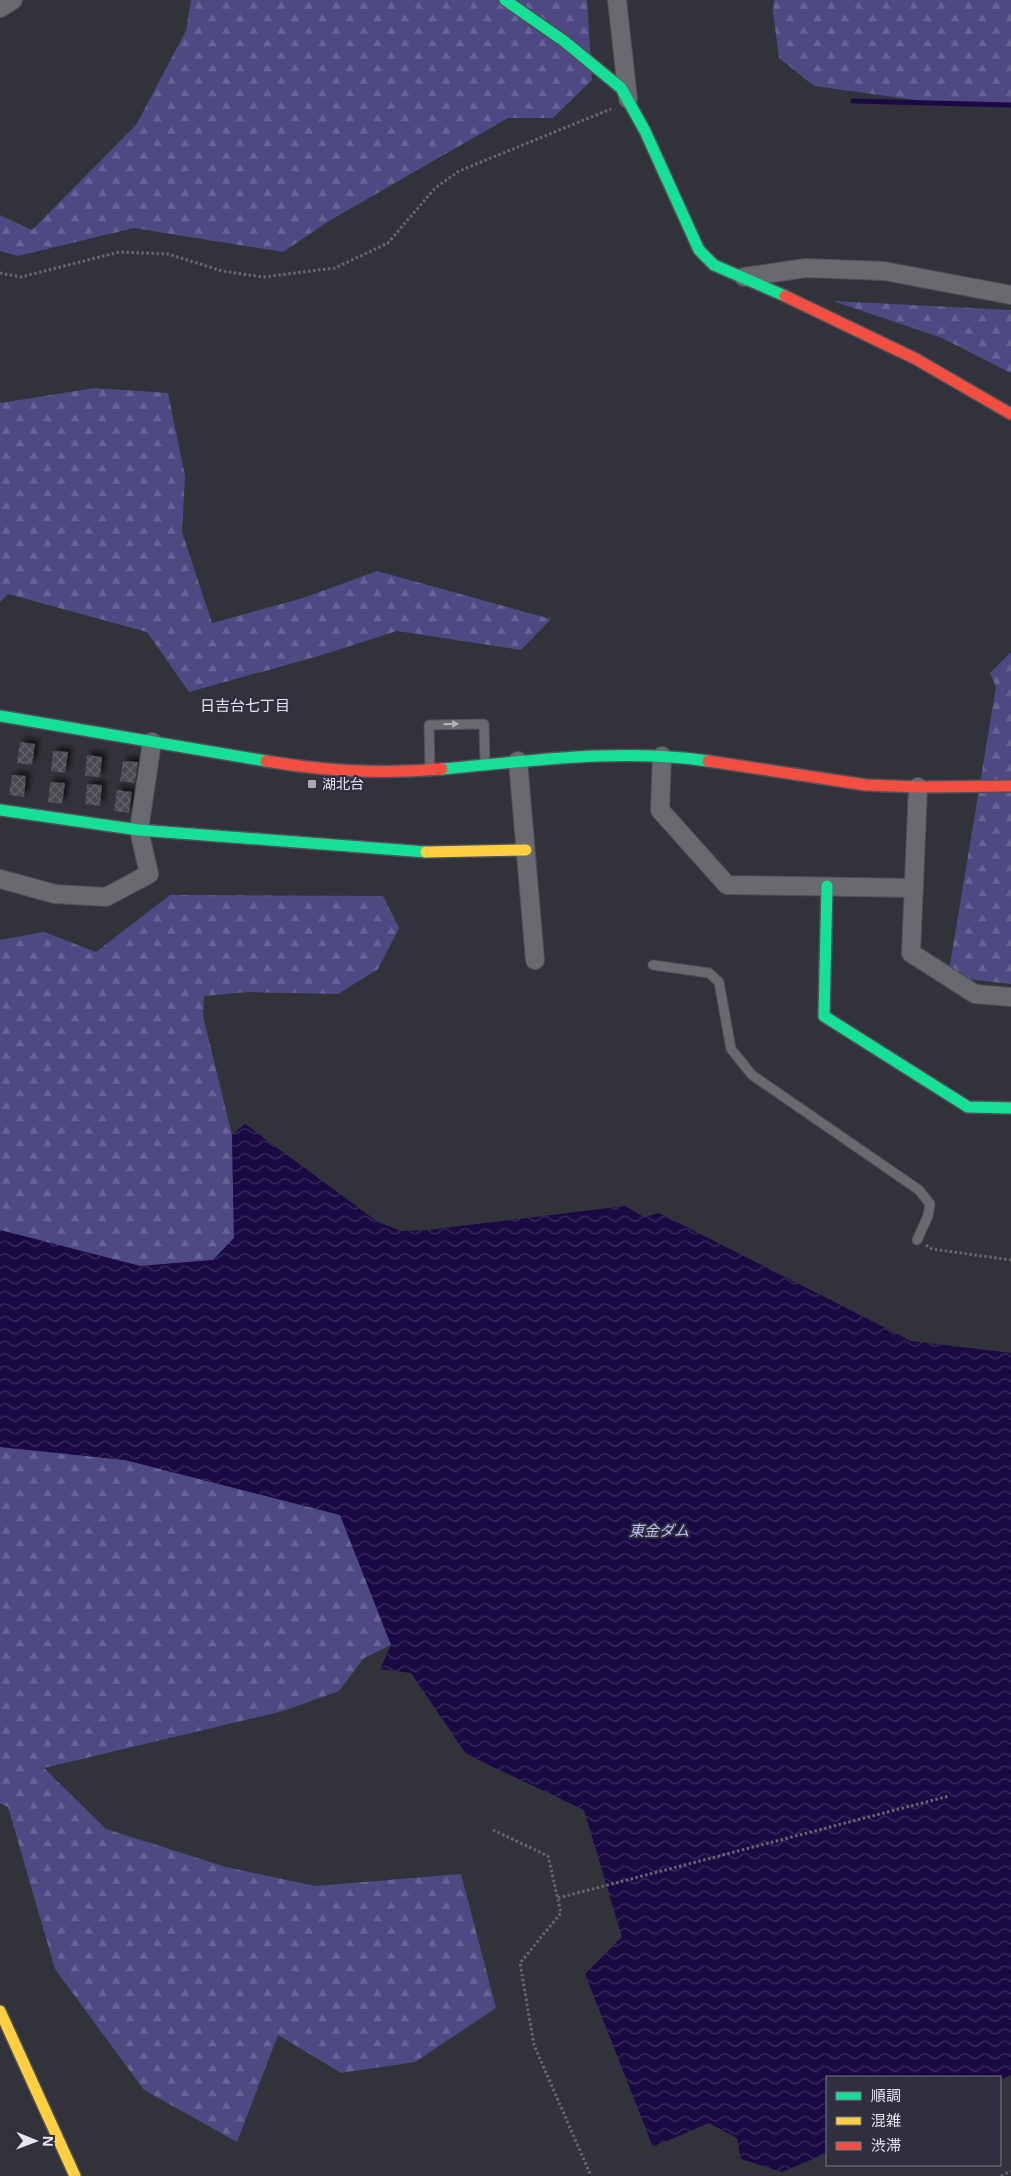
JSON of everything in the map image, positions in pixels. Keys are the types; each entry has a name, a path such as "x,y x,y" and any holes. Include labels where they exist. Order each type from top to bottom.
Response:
{"street":[{"path":"0,8 13,0"},
{"path":"505,0 564,41 621,88 645,131 699,250 714,266 744,277 916,359 1011,414"},
{"path":"617,0 629,102"},
{"path":"744,277 806,268 884,271 1011,295"},
{"path":"0,716 319,768 430,770 604,755 662,756 744,765 866,785 918,787 1011,786"},
{"path":"0,879 55,894 106,897 149,874 139,830 152,742"},
{"path":"662,756 660,810 727,884 914,888"},
{"path":"518,762 535,960"},
{"path":"918,787 911,953 975,994 1011,997"},
{"path":"0,810 139,830 412,852 526,850"},
{"path":"827,886 824,1016 968,1107 1011,1108"},
{"path":"0,2011 75,2176"}],"lane":[{"path":"430,770 429,725 484,724 485,764"},
{"path":"653,965 709,973 719,982 731,1049 752,1075 919,1190 930,1204 928,1216 917,1240"}],"path":[{"path":"0,273 21,277 118,252 168,254 222,271 263,277 335,268 388,243 434,188 459,171 629,102"},
{"path":"917,1240 932,1249 1011,1260"},
{"path":"558,1898 949,1796"},
{"path":"493,1830 548,1856 561,1913 520,1963 534,2045 591,2176"},
{"path":"1001,2176 1011,2172"}],"green space":[{"path":"191,0 587,0 592,80 553,118 508,118 329,221 283,252 134,228 18,256 0,251 0,215 32,230 136,125 186,31"},
{"path":"774,0 1011,0 1011,103 945,104 814,86 779,58 773,12"},
{"path":"833,301 1011,310 1011,373 942,338"},
{"path":"95,388 168,393 185,476 182,532 212,623 303,598 377,571 551,619 521,650 397,631 322,655 189,692 147,632 8,594 0,602 0,403"},
{"path":"1011,652 1011,984 948,977 996,687 990,673"},
{"path":"170,895 383,896 399,928 378,969 338,994 248,992 204,996 203,1016 232,1135 234,1238 213,1260 140,1266 0,1230 0,940 44,932 96,952"},
{"path":"0,1447 125,1460 340,1515 391,1645 364,1658 339,1691 283,1711 44,1768 106,1829 226,1867 315,1886 461,1874 496,2008 415,2062 341,2073 278,2035 237,2142 144,2090 55,1969 8,1807 0,1803"}],"water":[{"name":"東金ダム","path":"245,1124 378,1222 401,1231 427,1230 625,1206 644,1217 659,1213 911,1341 1011,1353 1011,2075 1001,2080 1001,2076 826,2076 826,2153 782,2172 741,2159 737,2138 709,2123 653,2147 585,1974 622,1937 584,1810 466,1754 411,1673 380,1669 391,1645 340,1515 125,1460 0,1447 0,1230 140,1266 213,1260 234,1238 232,1135"}],"building":[{"path":"20,742 35,744 32,765 17,763"},
{"path":"53,751 68,752 65,773 51,771"},
{"path":"87,755 102,757 100,777 85,776"},
{"path":"123,761 138,762 135,783 120,781"},
{"path":"12,775 26,776 24,797 9,795"},
{"path":"50,782 65,783 62,804 48,802"},
{"path":"87,784 102,785 100,806 85,804"},
{"path":"117,790 132,792 129,813 114,811"}],"waterway":[{"path":"853,101 1011,105"}],"traffic: fast":[{"path":"505,0 564,41 621,88 645,131 699,250 714,265 785,296"},
{"path":"0,716 266,761"},
{"path":"442,769 575,757 642,756 708,761"},
{"path":"0,810 139,830 426,852"},
{"path":"827,886 824,1016 968,1107 1011,1108"}],"traffic: slow":[{"path":"426,852 526,850"},
{"path":"0,2011 75,2176"}],"traffic: jam":[{"path":"785,296 916,359 1011,414"},
{"path":"266,761 354,771 442,769"},
{"path":"708,761 866,785 921,787 1011,786"}],"place":[{"name":"湖北台","path":"312,784"}],"district":[{"name":"日吉台七丁目","path":"245,706"}]}
